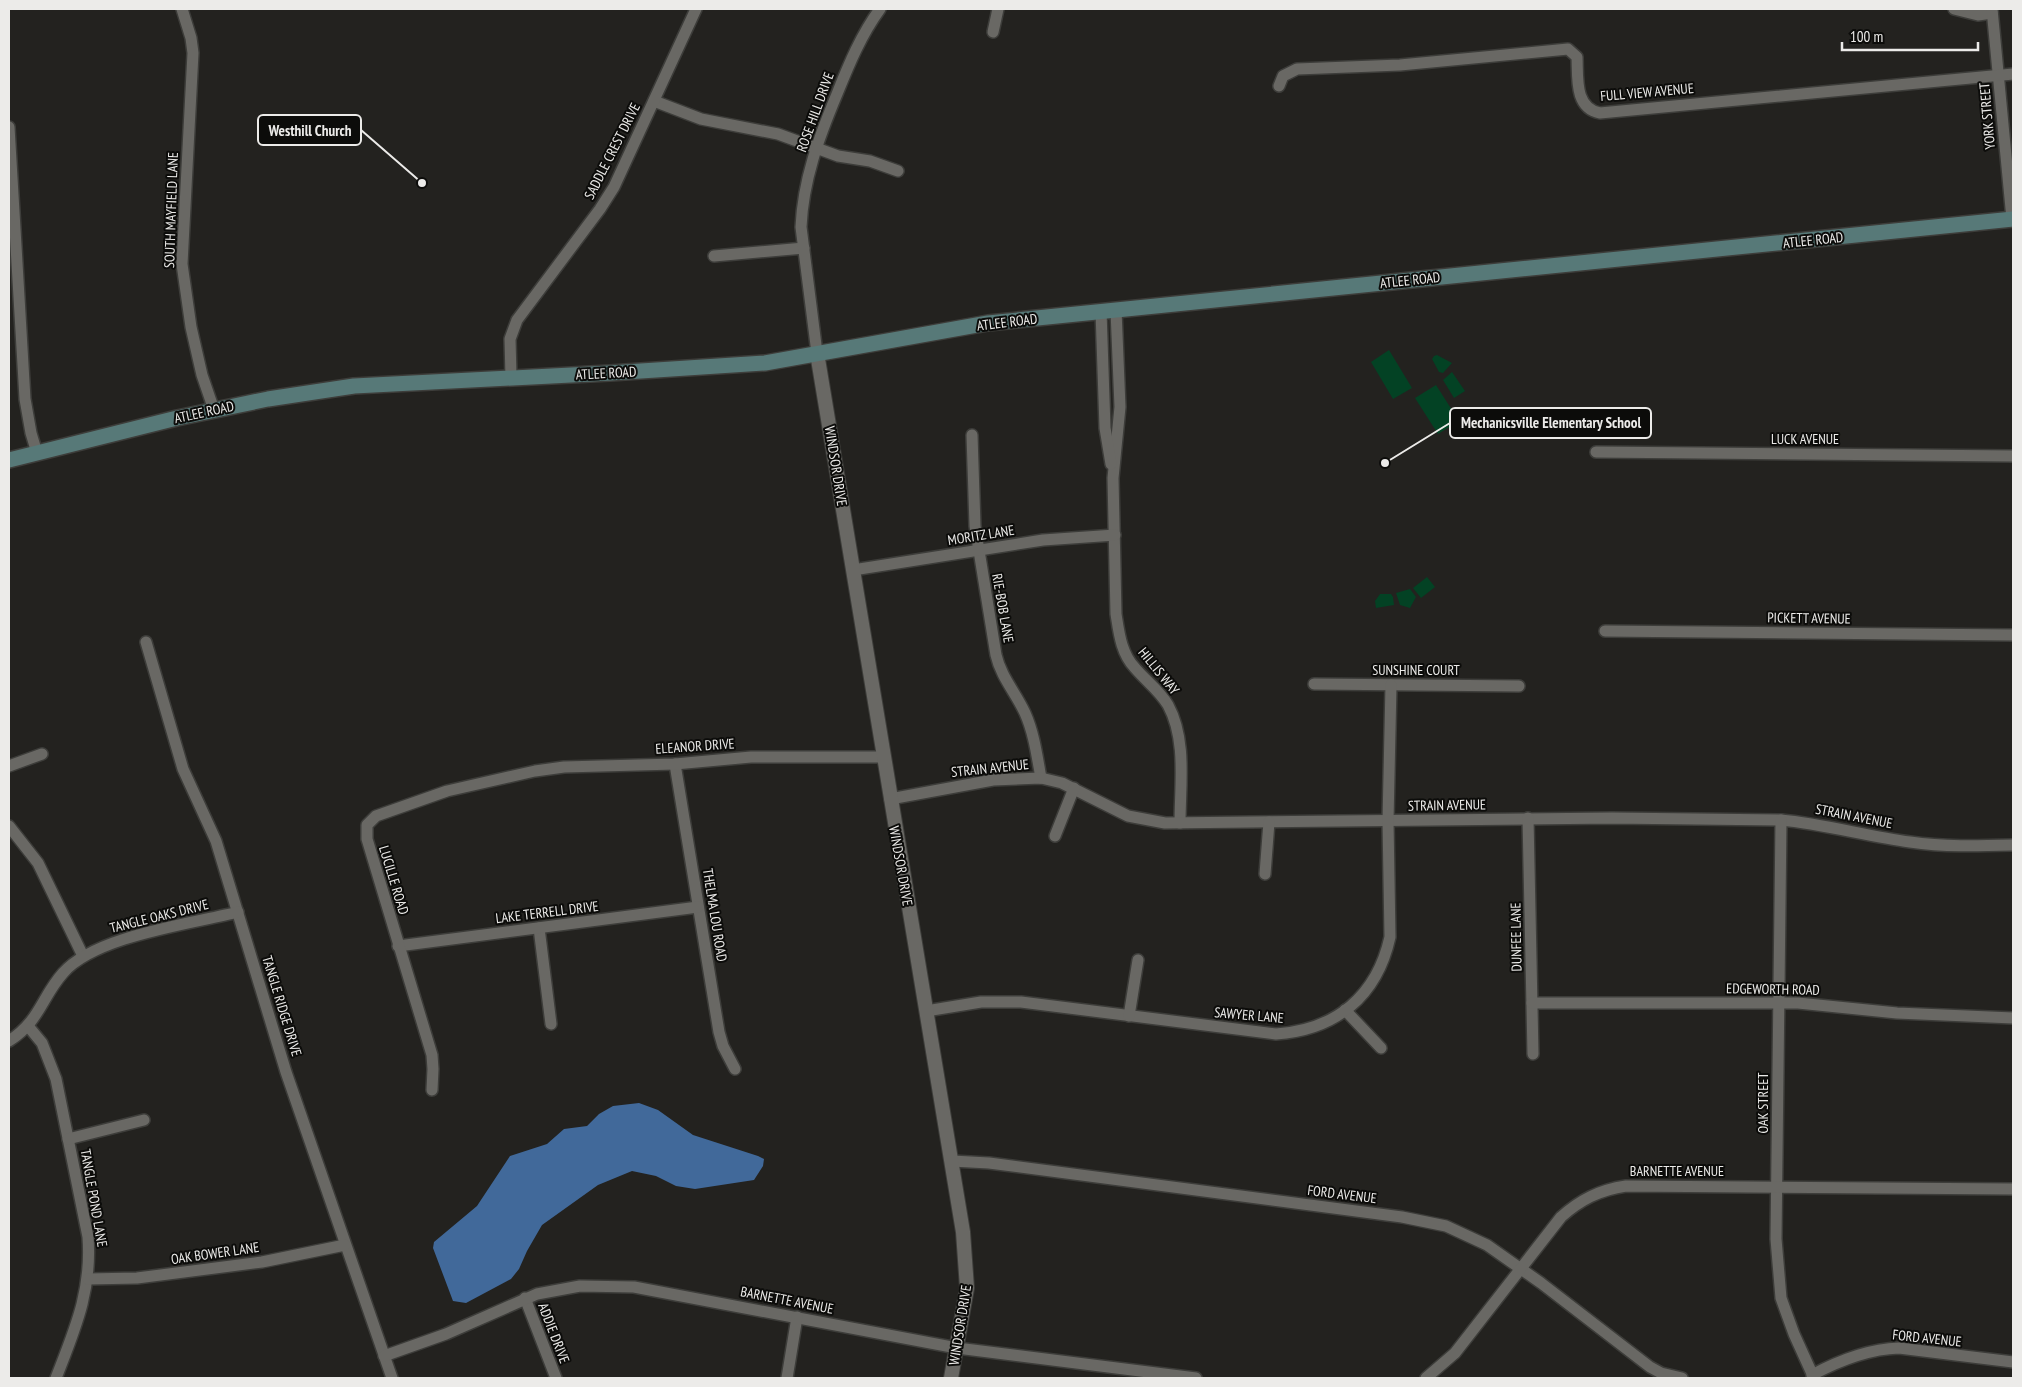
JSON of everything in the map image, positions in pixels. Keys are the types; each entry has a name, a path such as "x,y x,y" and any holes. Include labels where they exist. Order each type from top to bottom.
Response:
{"main road":[{"name":"ATLEE ROAD","path":"9,460 268,398 354,386 510,377 610,374 765,363 988,323 2013,219"}],"street":[{"name":"SOUTH MAYFIELD LANE","path":"182,9 191,38 193,53 183,241 184,279 202,375 214,410"},
{"name":"SADDLE CREST DRIVE","path":"510,377 510,339 517,320 600,209 614,187 696,9"},
{"name":"ROSE HILL DRIVE","path":"817,353 801,227 802,206 816,147 861,38 880,9"},
{"path":"994,32 998,9"},
{"path":"1954,9 1978,16 1992,11"},
{"name":"YORK STREET","path":"1992,11 2013,219"},
{"name":"FULL VIEW AVENUE","path":"1279,86 1283,76 1288,72 1303,69 1400,65 1552,49 1568,49 1575,54 1580,96 1587,108 1600,113 2013,74"},
{"path":"654,101 701,119 778,134 838,156 870,161 898,171"},
{"path":"9,127 25,399 30,433 37,453"},
{"path":"714,256 804,248"},
{"name":"HILLIS WAY","path":"1116,310 1120,407 1113,478 1116,614 1119,633 1127,658 1160,694 1174,719 1180,756 1180,823"},
{"name":"HILLIS WAY","path":"1101,312 1105,428 1113,478"},
{"name":"WINDSOR DRIVE","path":"817,353 952,1161 967,1269 965,1308 951,1378"},
{"name":"RIE-BOB LANE","path":"972,435 975,526 998,662 1026,715 1032,732 1041,778"},
{"name":"LUCK AVENUE","path":"1596,452 2013,456"},
{"name":"MORITZ LANE","path":"853,570 1044,540 1114,535"},
{"name":"PICKETT AVENUE","path":"1605,631 2013,635"},
{"name":"TANGLE RIDGE DRIVE","path":"146,642 183,769 216,841 286,1072 392,1378"},
{"name":"SUNSHINE COURT","path":"1314,684 1519,686"},
{"name":"SAWYER LANE","path":"926,1011 960,1004 998,1001 1276,1034 1293,1033 1320,1026 1345,1010 1366,990 1377,976 1386,954 1391,921 1388,821 1391,685"},
{"path":"9,766 42,754"},
{"name":"ELEANOR DRIVE","path":"509,776 564,767 675,764 752,757 884,757"},
{"name":"THELMA LOU ROAD","path":"675,764 719,1032 723,1046 735,1069"},
{"name":"LUCILLE ROAD","path":"432,1090 434,1069 432,1055 398,946 366,832 371,820 376,816 447,791 509,776"},
{"name":"STRAIN AVENUE","path":"890,799 993,780 1041,778 1074,788 1128,816 1156,822 1528,818 1781,820 1805,822 1910,842 1939,845 2013,845"},
{"path":"1055,836 1074,788"},
{"name":"DUNFEE LANE","path":"1528,818 1533,1054"},
{"name":"OAK STREET","path":"1781,820 1776,1240 1782,1298 1794,1334 1813,1377"},
{"path":"1265,874 1269,822"},
{"path":"9,826 28,847 38,863 83,956"},
{"name":"LAKE TERRELL DRIVE","path":"398,946 698,907"},
{"name":"TANGLE OAKS DRIVE","path":"9,1041 28,1026 63,973 83,956 116,941 238,912"},
{"path":"539,928 551,1024"},
{"path":"1129,1016 1138,960"},
{"name":"EDGEWORTH ROAD","path":"1532,1003 1798,1003 1907,1013 2013,1018"},
{"path":"1345,1010 1381,1048"},
{"name":"TANGLE POND LANE","path":"28,1026 38,1036 50,1060 56,1079 88,1237 88,1279 78,1322 56,1378"},
{"path":"68,1140 144,1120"},
{"name":"FORD AVENUE","path":"952,1161 989,1163 1424,1220 1467,1234 1487,1245 1650,1367 1661,1373 1682,1378"},
{"name":"BARNETTE AVENUE","path":"1426,1378 1455,1353 1561,1218 1574,1205 1597,1192 1626,1186 2013,1189"},
{"name":"OAK BOWER LANE","path":"88,1279 137,1278 262,1262 346,1245"},
{"name":"BARNETTE AVENUE","path":"384,1356 446,1334 525,1298 558,1289 607,1285 634,1287 958,1348 1146,1375 1196,1378"},
{"name":"ADDIE DRIVE","path":"525,1298 556,1378"},
{"path":"787,1378 797,1317"},
{"name":"FORD AVENUE","path":"1813,1377 1844,1360 1884,1348 1899,1348 2013,1362"}],"green space":[{"path":"1389,350 1412,388 1393,399 1371,362"},
{"path":"1437,355 1452,363 1443,373 1439,372 1432,359"},
{"path":"1452,372 1465,391 1454,398 1443,380"},
{"path":"1436,385 1459,421 1438,434 1415,398"},
{"path":"1427,577 1435,587 1421,598 1413,588"},
{"path":"1410,589 1416,597 1410,608 1400,605 1396,593"},
{"path":"1380,594 1391,594 1394,605 1376,608 1375,601"}],"water":[{"path":"639,1103 658,1110 693,1135 764,1159 763,1166 754,1180 695,1189 676,1186 656,1176 632,1171 598,1185 542,1225 519,1269 511,1279 466,1303 453,1301 433,1248 434,1242 477,1206 510,1156 547,1144 564,1129 587,1126 599,1114 613,1106"}],"place":[{"name":"Westhill Church","path":"422,183"},
{"name":"Mechanicsville Elementary School","path":"1385,463"}]}
